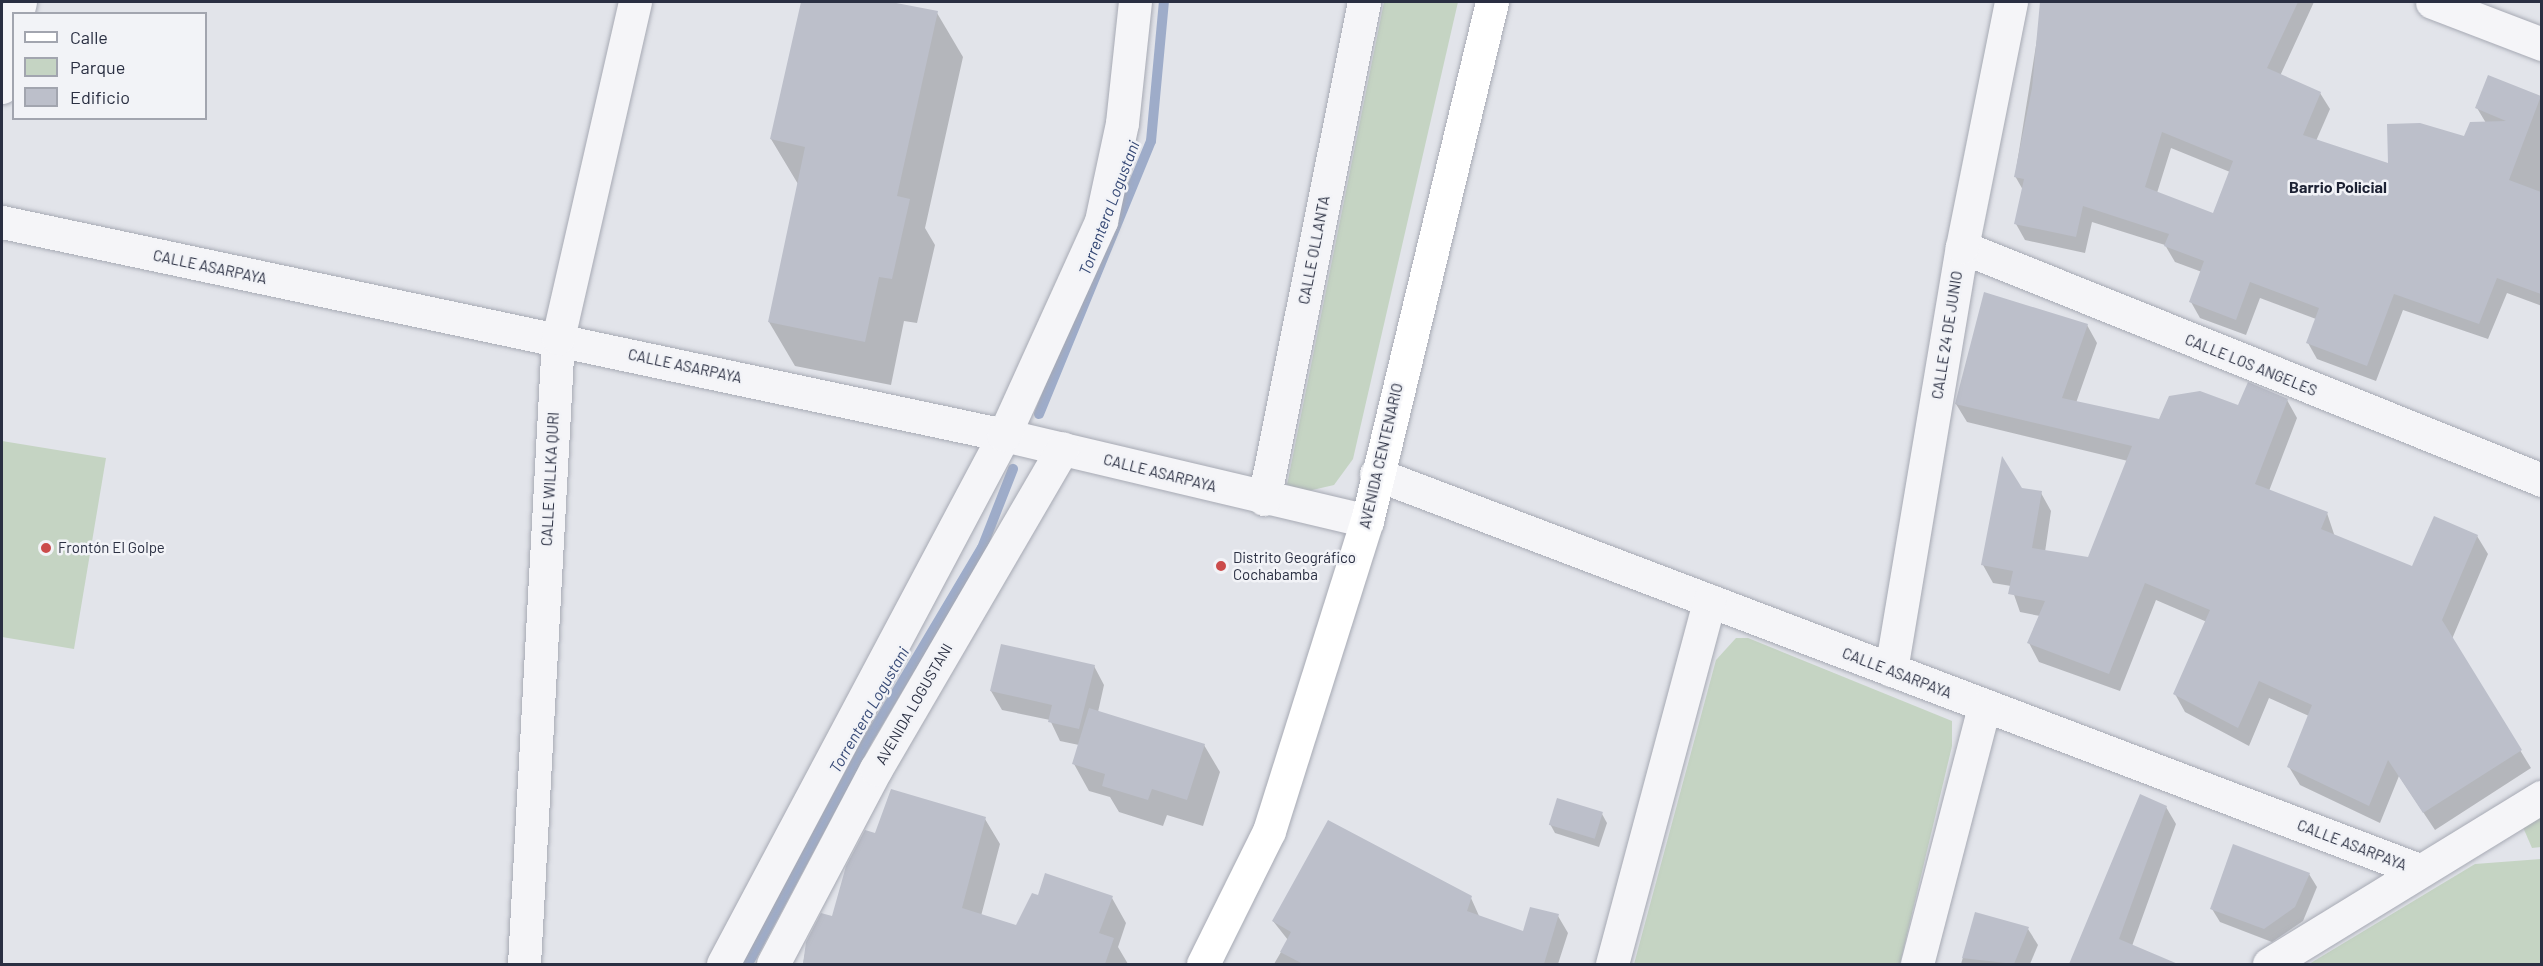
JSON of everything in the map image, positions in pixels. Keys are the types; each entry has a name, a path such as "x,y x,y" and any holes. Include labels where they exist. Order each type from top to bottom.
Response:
{"main road":[{"name":"AVENIDA CENTENARIO","path":"1203,964 1269,831 1367,521 1376,474 1492,2"}],"street":[{"name":"CALLE WILLKA QURI","path":"524,964 558,338 635,2"},
{"path":"723,964 1004,435 1101,221 1122,123 1135,2"},
{"name":"CALLE OLLANTA","path":"1264,499 1364,2"},
{"name":"CALLE 24 DE JUNIO","path":"1891,670 1962,247 2011,2"},
{"path":"2432,2 2541,44"},
{"path":"2,87 12,40"},
{"name":"CALLE ASARPAYA","path":"2,222 558,338 1004,435 1264,499 1367,521"},
{"name":"CALLE LOS ANGELES","path":"1962,247 2541,480"},
{"name":"AVENIDA LOGUSTANI","path":"773,964 876,769 1063,448"},
{"name":"CALLE ASARPAYA","path":"1376,474 1984,707 2419,870"},
{"path":"1612,964 1710,601"},
{"path":"1917,964 1984,707"},
{"path":"2269,964 2541,797"}],"green space":[{"path":"1384,2 1458,2 1353,459 1334,485 1308,491 1287,485"},
{"name":"Frontón El Golpe","path":"2,441 106,458 74,649 2,637"},
{"path":"1736,638 1748,638 1952,721 1952,746 1900,964 1634,964 1716,660"},
{"path":"2541,814 2541,847 2532,848 2522,825"},
{"path":"2541,859 2541,964 2309,964 2475,864"}],"building":[{"path":"801,2 891,2 938,11 897,196 910,199 892,279 879,277 865,342 768,322 805,147 770,139"},
{"path":"2040,2 2298,2 2267,68 2321,92 2303,135 2388,163 2387,124 2420,123 2464,136 2470,122 2506,121 2475,108 2488,75 2541,96 2509,180 2541,192 2541,294 2497,278 2479,324 2394,294 2367,366 2306,343 2319,308 2250,282 2236,320 2189,302 2204,261 2164,246 2169,234 2083,206 2076,237 2014,224 2024,179 2014,177 2032,88","holes":["2162,132 2233,161 2213,213 2145,187"]},
{"path":"1984,292 2088,324 2062,398 2159,419 2169,396 2200,391 2238,405 2248,382 2288,399 2255,484 2328,512 2321,529 2412,566 2434,516 2478,535 2442,620 2522,750 2423,813 2388,760 2369,806 2287,767 2312,705 2259,681 2238,728 2173,694 2210,610 2145,583 2109,674 2027,643 2045,601 2008,594 2013,571 1981,565 2002,456 2022,488 2042,491 2032,548 2088,557 2132,446 1955,404"},
{"path":"1001,644 1095,665 1079,729 1048,722 1052,705 990,691"},
{"path":"1089,708 1205,744 1187,800 1152,789 1148,800 1102,786 1105,774 1072,764"},
{"path":"891,789 986,817 962,908 1016,925 1032,893 1038,895 1045,873 1113,896 1099,933 1114,938 1105,964 803,964 806,942 821,913 832,916 846,866 865,830 875,833"},
{"path":"2140,794 2167,806 2119,939 2178,964 2069,964"},
{"path":"1557,798 1603,812 1595,839 1549,825"},
{"path":"1328,820 1472,896 1467,911 1523,931 1530,907 1559,914 1544,964 1303,964 1280,952 1291,932 1272,921"},
{"path":"2233,844 2310,873 2295,907 2264,929 2210,909"},
{"path":"1975,912 2029,927 2014,964 1962,958"}],"waterway":[{"name":"Torrentera Logustani","path":"1039,414 1151,141 1164,2"},
{"name":"Torrentera Logustani","path":"748,964 866,743 982,548 1013,469"}],"place":[{"name":"Frontón El Golpe","path":"46,548"},
{"name":"Distrito Geográfico Cochabamba","path":"1221,566"}],"district":[{"name":"Barrio Policial","path":"2338,187"}]}
